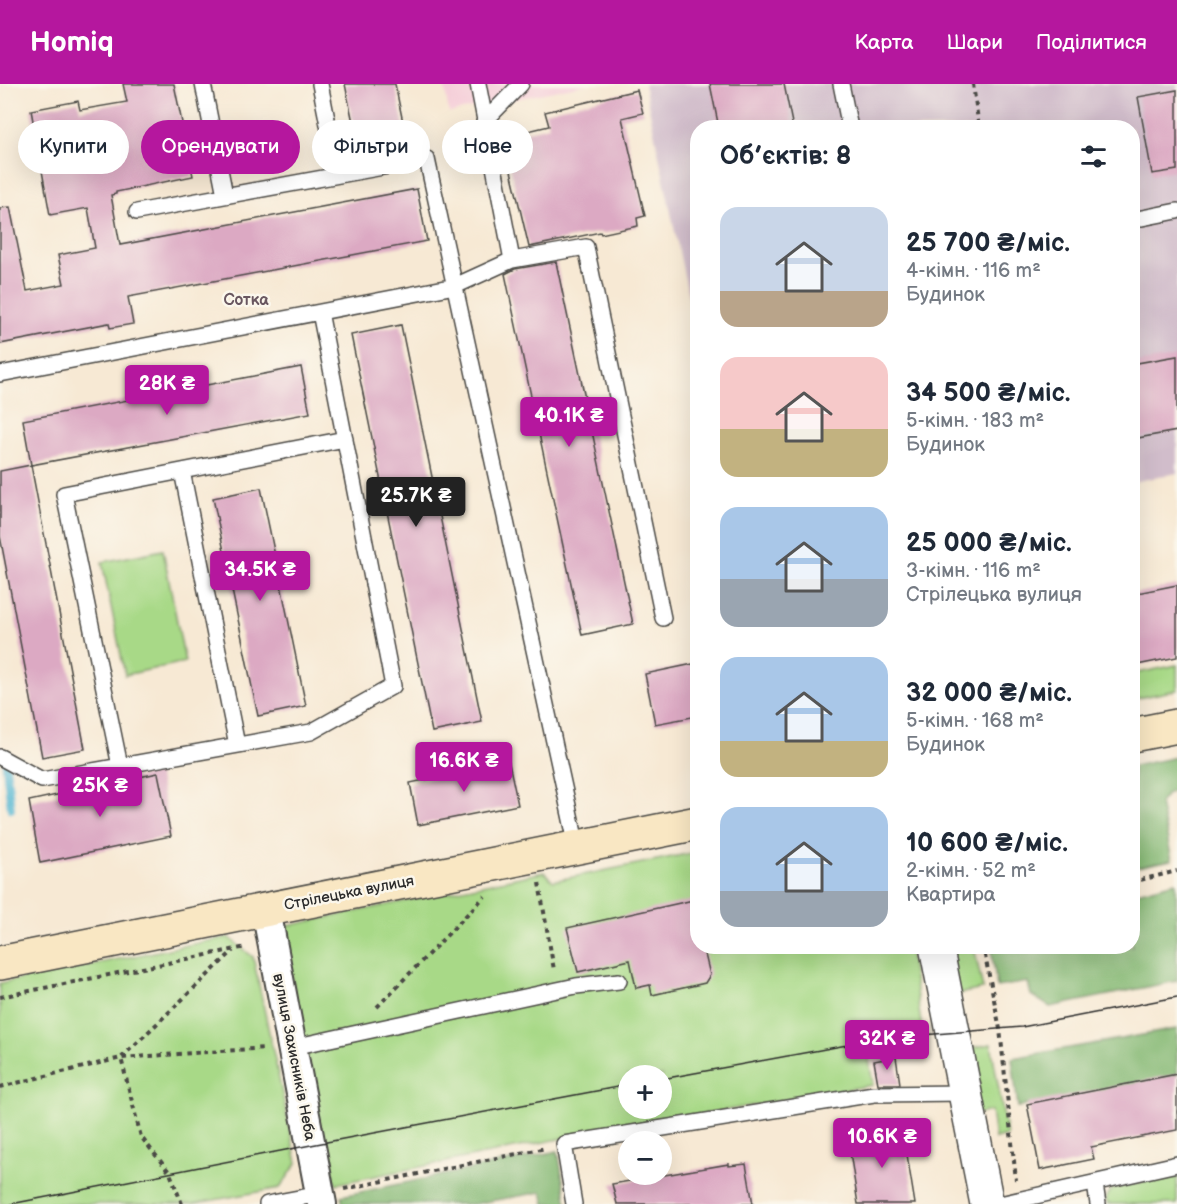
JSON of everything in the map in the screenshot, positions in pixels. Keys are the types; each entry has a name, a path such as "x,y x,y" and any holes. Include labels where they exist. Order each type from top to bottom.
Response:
{"main road":[{"path":"1140,733 1177,726"},
{"name":"Стрілецька вулиця","path":"0,963 690,825"}],"street":[{"name":"вулиця Захисників Неба","path":"266,910 321,1199"},
{"path":"938,954 965,1093 1003,1202"}],"lane":[{"path":"203,84 225,195"},
{"path":"320,84 338,175"},
{"path":"478,84 484,120"},
{"path":"486,120 521,84"},
{"path":"841,84 848,120"},
{"path":"137,212 427,159 577,847"},
{"path":"495,174 512,260"},
{"path":"1140,219 1177,212"},
{"path":"0,374 455,286 512,260 586,247 663,618"},
{"path":"0,757 42,780 311,732 393,686 320,312"},
{"path":"120,766 64,494 345,439"},
{"path":"182,471 237,745"},
{"path":"293,1047 558,992 576,986 619,981"},
{"path":"574,1204 564,1144 874,1094 965,1093"},
{"path":"1000,1204 1177,1164"},
{"path":"1095,1184 1098,1204"},
{"path":"267,1204 321,1199"}],"path":[{"path":"973,84 978,120"},
{"path":"1140,880 1177,871"},
{"path":"539,882 558,992"},
{"path":"348,1036 487,894"},
{"path":"0,998 272,942"},
{"path":"121,1058 234,950"},
{"path":"985,954 1000,1029 1003,1202"},
{"path":"0,1087 121,1058 293,1047"},
{"path":"121,1058 141,1137 170,1173 182,1204"},
{"path":"321,1199 564,1144"}],"shaded area":[{"path":"444,84 587,84 449,113"},
{"path":"644,84 1177,84 1177,473 1140,481 1140,120 690,120 690,304"}],"green space":[{"path":"163,550 185,662 125,675 102,562"},
{"path":"1177,665 1177,690 1140,698 1140,673"},
{"path":"1177,757 1177,791 1168,793 1160,803 1172,860 1140,867 1140,765"},
{"path":"690,853 690,954 910,954 922,1029 865,1034 873,1085 564,1138 336,1184 322,1136 282,927 544,872 553,881"},
{"path":"1176,882 1177,981 1050,1007 1031,995 1028,982 997,987 992,954 1140,954 1140,891"},
{"path":"228,937 253,957 297,1163 280,1188 192,1204 0,1204 0,983"},
{"path":"949,954 976,954 983,989 958,994"},
{"path":"1177,1029 1177,1075 1018,1107 1012,1058"},
{"path":"991,1044 1007,1136 995,1139 991,1111 977,1114 965,1049"},
{"path":"558,1151 567,1204 545,1204 542,1192 473,1204 343,1204 341,1196"},
{"path":"1177,1174 1177,1204 1107,1204 1106,1199 1111,1189"}],"building":[{"path":"123,84 174,84 181,120 141,120 141,174 193,174 193,176 111,195 120,245 417,189 427,241 128,297 133,324 110,328 109,323 0,344 0,208 10,207 27,291 64,284 58,255 95,248 88,208 50,215 43,174 129,174 129,120 33,120 31,110 78,101 80,110 127,102"},
{"path":"345,84 395,84 402,120 352,120"},
{"path":"710,84 784,84 791,120 717,120"},
{"path":"637,90 643,113 622,118 645,216 637,218 638,226 529,247 512,174 533,174 533,130 549,126 545,112"},
{"path":"1177,90 1177,170 1152,174 1138,97"},
{"path":"556,262 633,624 582,635 505,274 515,269"},
{"path":"401,325 482,722 432,732 351,335"},
{"path":"1177,356 1177,431 1140,438 1140,363"},
{"path":"301,367 310,413 31,465 23,420"},
{"path":"31,465 85,749 42,757 0,536 0,471"},
{"path":"261,488 306,706 258,716 213,498"},
{"path":"1177,585 1177,657 1140,664 1140,592"},
{"path":"690,665 690,717 655,724 645,674"},
{"path":"490,763 490,766 509,763 518,805 418,825 410,783"},
{"path":"158,773 171,836 40,863 29,801"},
{"path":"690,901 690,954 705,954 710,975 705,983 652,995 650,985 636,988 630,960 578,972 567,928"},
{"path":"896,1057 900,1084 878,1084 874,1061"},
{"path":"1177,1074 1177,1130 1091,1147 1094,1159 1040,1170 1027,1104"},
{"path":"903,1130 915,1204 858,1204 848,1139"},
{"path":"729,1164 729,1166 746,1164 753,1204 617,1204 612,1184 672,1185 672,1174"}],"waterway":[{"path":"6,766 11,809"}],"tram line":[{"path":"672,1077 885,1038 1022,1027 1177,997"},
{"path":"11,1204 618,1087"}],"district":[{"name":"Сотка","path":"246,300"}]}
